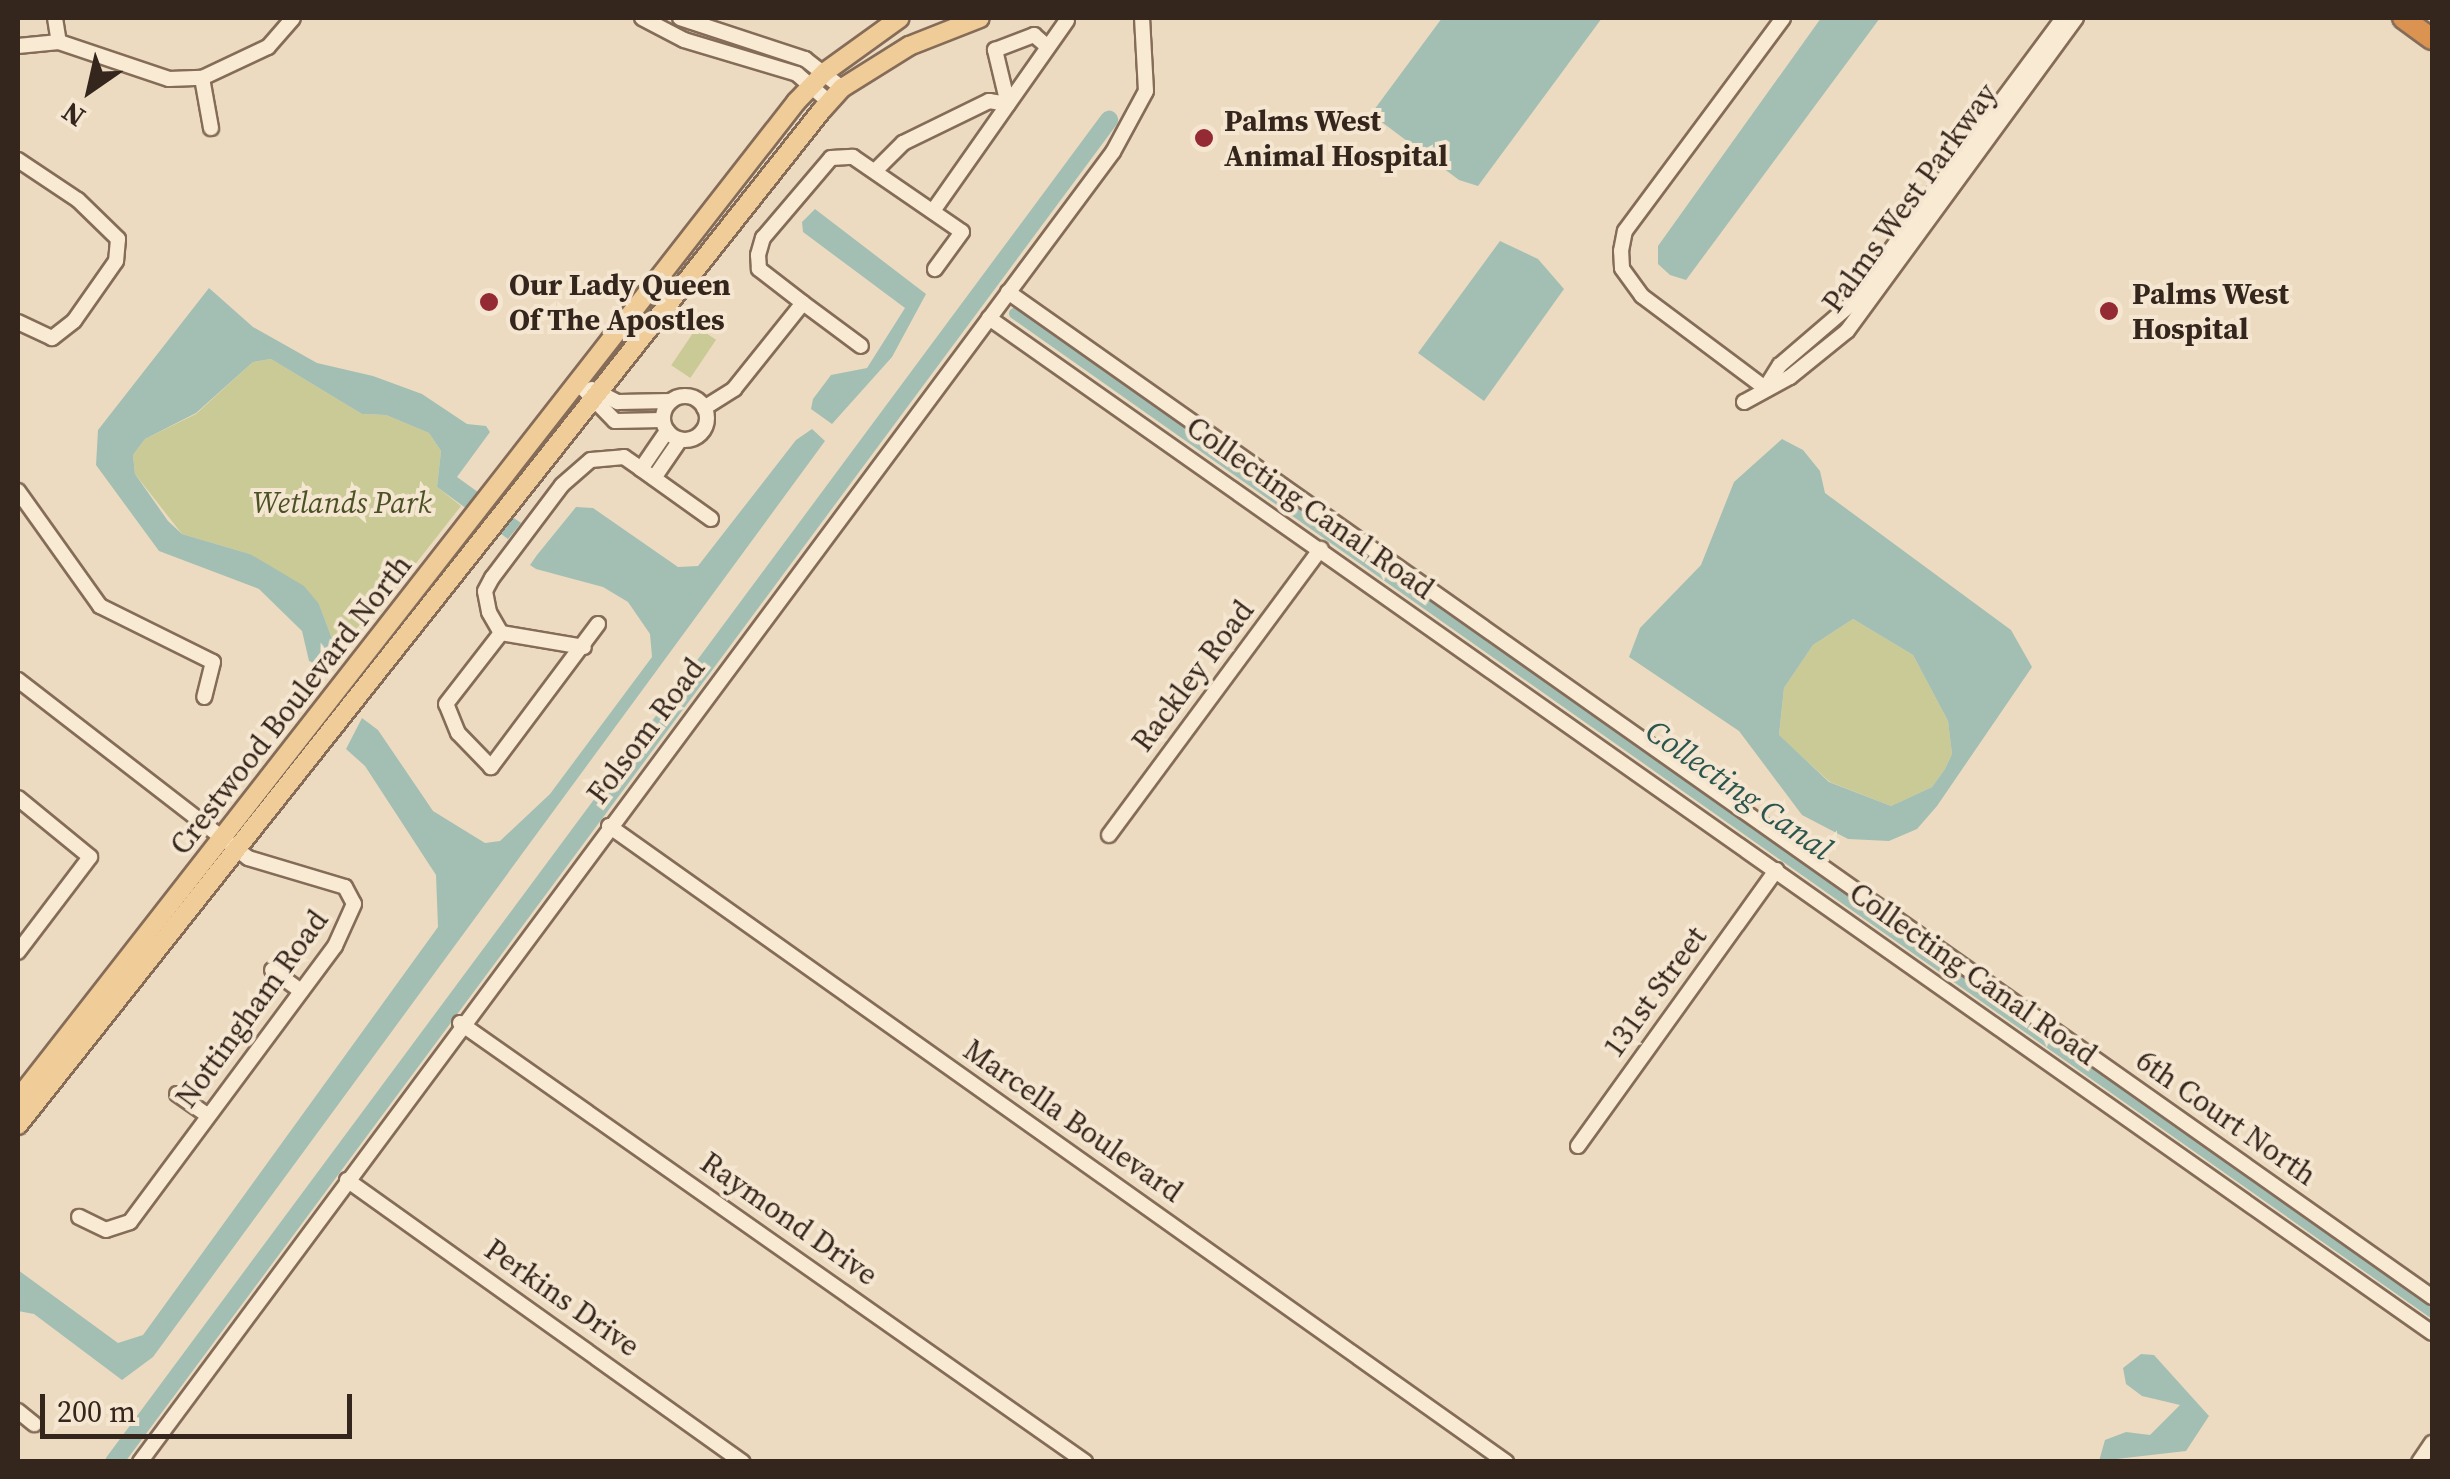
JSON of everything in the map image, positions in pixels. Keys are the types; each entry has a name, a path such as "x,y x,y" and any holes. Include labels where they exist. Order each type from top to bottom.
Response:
{"highway":[{"path":"2403,18 2432,39"}],"main road":[{"name":"Crestwood Boulevard North","path":"500,495 564,429 643,296 812,86 825,72 900,18"},
{"path":"587,390 836,95 909,46 980,18"},
{"name":"Crestwood Boulevard North","path":"18,1125 228,844 500,495 587,390"},
{"name":"Crestwood Boulevard North","path":"18,1099 228,844"}],"street":[{"path":"56,18 59,42"},
{"path":"18,46 59,42 170,79 202,78 268,47 293,18"},
{"path":"642,18 684,40 797,74 812,86 836,95"},
{"path":"680,18 825,72 836,95"},
{"name":"Folsom Road","path":"140,1462 460,1023 1134,119 1149,64 1142,18"},
{"path":"1765,388 1642,296 1622,268 1620,251 1625,231 1783,18"},
{"name":"Palms West Parkway","path":"1744,402 1790,377 1847,331 2065,18"},
{"path":"933,211 1067,20"},
{"path":"1008,104 996,50 1034,35 1048,47"},
{"path":"202,78 211,128"},
{"path":"875,170 903,143 990,101 1008,104"},
{"path":"861,346 760,269 763,238 831,158 854,157 962,232 935,269"},
{"path":"18,160 78,200 118,239 116,261 74,321 52,338 18,322"},
{"name":"6th Court North","path":"1008,292 2432,1297"},
{"path":"587,390 614,421 699,436 703,409 742,378 803,302"},
{"name":"Collecting Canal Road","path":"989,318 2432,1332"},
{"path":"587,390 618,402 670,401 703,409"},
{"path":"648,473 670,432 670,401"},
{"path":"502,633 486,591 562,485 591,460 608,455 648,473 711,519"},
{"path":"18,491 100,606 214,662 204,696"},
{"name":"Rackley Road","path":"1109,835 1322,549"},
{"path":"502,633 446,704 458,733 491,767 584,648 598,624"},
{"path":"502,633 584,648"},
{"path":"18,680 228,844"},
{"path":"18,798 90,857 18,952"},
{"name":"Marcella Boulevard","path":"609,826 1506,1462"},
{"name":"Nottingham Road","path":"79,1217 106,1230 130,1222 350,922 354,904 345,887 302,878 228,844"},
{"name":"131st Street","path":"1578,1146 1776,870"},
{"path":"272,970 301,991"},
{"name":"Raymond Drive","path":"460,1023 1085,1462"},
{"path":"177,1094 208,1116"},
{"name":"Perkins Drive","path":"347,1180 744,1462"},
{"path":"18,1411 34,1424"},
{"path":"2419,1462 2432,1442"}],"green space":[{"path":"697,327 716,340 690,378 671,365"},
{"name":"Wetlands Park","path":"271,359 362,414 386,415 429,433 441,451 437,487 461,506 340,660 319,604 250,554 182,534 135,474 133,455 145,439 196,414 253,362"},
{"path":"1853,619 1913,655 1948,721 1952,754 1945,769 1932,787 1891,806 1830,782 1779,736 1784,688 1813,645"}],"shaded area":[{"path":"1442,18 1602,18 1478,186 1459,180 1371,114"},
{"path":"1821,18 1880,18 1686,280 1670,275 1658,264 1658,246"},
{"path":"815,209 926,294 892,357 832,424 811,409 813,399 831,375 867,368 905,308 803,232 802,222"},
{"path":"1500,241 1538,259 1564,289 1484,401 1418,353"},
{"path":"209,288 253,327 317,363 373,376 422,394 467,424 486,426 490,432 457,477 521,523 508,539 437,487 441,451 429,433 386,415 362,414 271,359 253,362 196,413 145,439 133,455 135,474 168,521 182,534 250,554 304,586 319,604 340,660 332,671 309,661 302,631 259,589 159,551 96,465 98,430"},
{"path":"812,429 825,441 153,1357 122,1380 34,1314 18,1311 18,1270 118,1343 143,1335 438,927 436,875 365,766 346,749 362,718 378,730 433,811 485,843 500,841 550,794 652,657 650,634 628,602 603,587 536,569 530,565 537,555 576,507 593,508 678,567 698,566 796,440"},
{"path":"1782,439 1803,450 1820,471 1825,493 2011,630 2032,667 1917,829 1889,841 1848,839 1802,815 1739,731 1629,657 1640,628 1701,565 1734,482","holes":["1853,619 1913,655 1948,721 1952,754 1932,787 1891,806 1829,782 1779,735 1784,688 1813,645"]},
{"path":"2141,1354 2154,1355 2209,1416 2186,1451 2099,1461 2105,1440 2126,1432 2150,1435 2180,1405 2142,1396 2126,1384 2123,1368"}],"waterway":[{"path":"114,1462 1109,120"},
{"name":"Collecting Canal","path":"1014,313 2432,1312"}],"place":[{"name":"Palms West Animal Hospital","path":"1204,138"},
{"name":"Our Lady Queen Of The Apostles","path":"489,302"},
{"name":"Palms West Hospital","path":"2109,311"}]}
